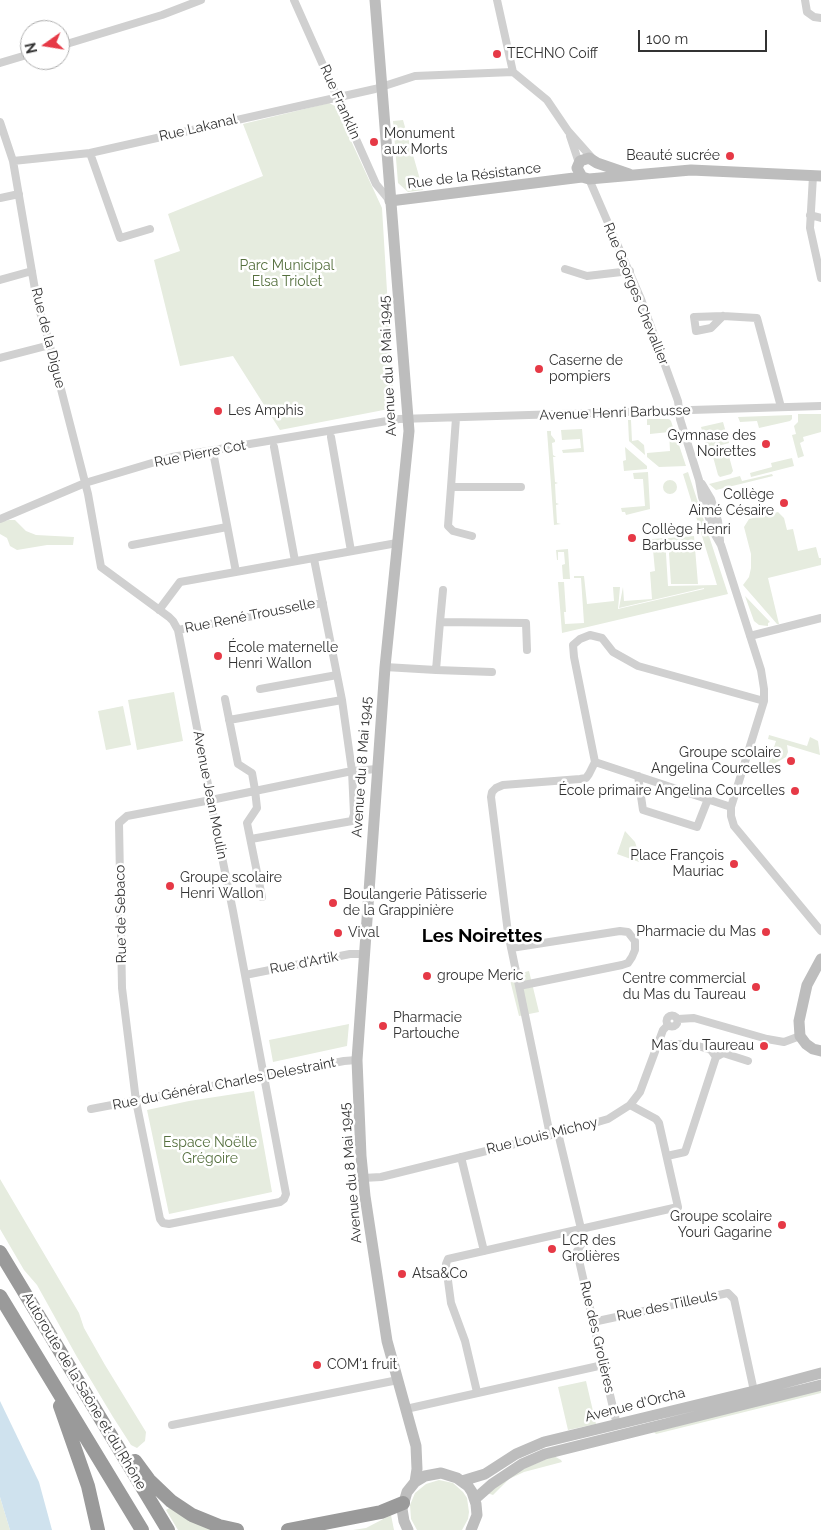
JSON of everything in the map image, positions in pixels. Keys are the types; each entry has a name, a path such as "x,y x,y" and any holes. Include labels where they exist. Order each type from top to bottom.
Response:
{"highway":[{"name":"Autoroute de la Saône et du Rhône","path":"0,1252 168,1530"},
{"name":"Autoroute de la Saône et du Rhône","path":"0,1296 142,1530"},
{"path":"55,1386 61,1412 72,1437 88,1486 98,1530"},
{"path":"118,1447 136,1462 149,1480 171,1501 192,1515 219,1526 237,1530"},
{"path":"288,1530 381,1512 403,1503"}],"street":[{"path":"70,43 162,15 200,0"},
{"name":"Rue Franklin","path":"294,0 376,184 390,201"},
{"name":"Avenue du 8 Mai 1945","path":"376,0 409,431 385,667 357,1060 363,1178 376,1280 387,1341 416,1446 421,1458 435,1473"},
{"path":"497,0 513,72 547,100 568,132 595,161 599,170 588,178 578,172 578,164 568,132"},
{"path":"805,0 807,12 814,17 821,18"},
{"path":"0,63 20,57"},
{"name":"Rue Lakanal","path":"13,161 90,152 382,87 415,76 513,72"},
{"name":"Rue de la Digue","path":"0,122 13,161 38,307 50,345 85,483"},
{"path":"90,152 120,238 150,229"},
{"path":"578,164 585,158 629,174"},
{"name":"Rue de la Résistance","path":"561,180 578,164"},
{"name":"Rue de la Résistance","path":"390,201 561,180 691,170 817,176"},
{"path":"817,176 810,215 810,228 821,278"},
{"name":"Rue Georges Chevallier","path":"588,178 630,271 674,392 706,509 714,533 721,546 760,670 764,689 764,701"},
{"path":"0,198 19,194"},
{"path":"810,215 821,218"},
{"path":"565,269 588,276 630,271"},
{"path":"0,280 32,271"},
{"path":"723,316 757,318 781,407"},
{"path":"0,358 50,345"},
{"name":"Avenue Henri Barbusse","path":"408,419 821,406"},
{"path":"456,418 448,526 453,531 472,536"},
{"name":"Rue Pierre Cot","path":"0,519 85,483 172,457 408,419"},
{"path":"331,437 351,551"},
{"path":"274,447 295,562"},
{"path":"214,457 236,572"},
{"path":"85,483 101,566 173,621 178,630"},
{"path":"451,487 521,487"},
{"path":"132,545 227,527"},
{"path":"159,610 180,582 397,543"},
{"path":"251,839 352,821 354,814 352,771 342,700 314,559"},
{"path":"436,670 443,590"},
{"name":"Rue René Trousselle","path":"178,630 323,603"},
{"path":"750,636 821,618"},
{"path":"440,622 526,623 527,650"},
{"name":"Avenue Jean Moulin","path":"178,630 264,1076"},
{"path":"731,808 595,762 573,645 580,639 590,636 602,638 613,652 638,666 764,701 731,808 731,816 734,826 821,931"},
{"path":"385,667 492,672"},
{"path":"260,689 337,676"},
{"path":"225,699 238,764 252,773 257,808 248,823 262,897"},
{"path":"229,720 342,700"},
{"name":"Rue des Grolières","path":"595,762 586,778 503,785 492,792 491,797 511,948 554,1134 581,1228 583,1242 577,1251 617,1426"},
{"name":"Rue de Sebaco","path":"136,1101 122,988 119,823 127,816 352,771 377,769"},
{"path":"638,776 643,810 697,828 708,799"},
{"path":"511,948 620,931 628,932 635,941 635,950 628,963 519,986"},
{"name":"Rue d'Artik","path":"245,975 350,954 364,954"},
{"path":"821,959 807,985 799,1021 800,1036 806,1044 821,1051"},
{"name":"Rue Louis Michoy","path":"363,1178 380,1177 603,1121 630,1105 640,1092 655,1048 663,1030 668,1025 668,1017 673,1015 678,1019 694,1018 784,1042 800,1036"},
{"path":"655,1048 678,1044 692,1044 711,1050 716,1057"},
{"path":"667,1156 685,1152 716,1057 723,1053 748,1061"},
{"name":"Rue du Général Charles Delestraint","path":"91,1110 357,1060"},
{"path":"136,1101 160,1219 163,1223 169,1224 280,1202 284,1199 286,1194 264,1076"},
{"path":"477,1392 465,1341 451,1303 446,1264 448,1259 678,1208 667,1156 656,1119 630,1105"},
{"path":"461,1157 484,1251"},
{"name":"Rue des Tilleuls","path":"593,1322 728,1293 734,1299 754,1391"},
{"path":"406,1409 603,1365"},
{"name":"Avenue d'Orcha","path":"462,1481 485,1474 516,1454 544,1442 617,1426 821,1373"},
{"path":"172,1425 398,1380"},
{"name":"Avenue d'Orcha","path":"475,1499 492,1484 522,1464 546,1454 821,1385"},
{"name":"Avenue du 8 Mai 1945","path":"414,1482 417,1469 416,1446"},
{"path":"408,1530 402,1515 403,1503 407,1492 414,1482 435,1473 452,1475 462,1481 472,1492 475,1499 476,1514 471,1530"}],"green space":[{"name":"Parc Municipal Elsa Triolet","path":"329,103 335,106 382,208 394,408 280,430 233,356 180,366 154,260 180,251 168,214 263,176 243,124"},
{"path":"403,120 423,190 408,192 398,183 393,121"},
{"path":"798,414 821,414 821,432 803,437 804,441 800,443 804,456 798,458 792,435 796,434 794,426 798,422"},
{"path":"792,415 790,421 759,428 757,421 740,422 738,417"},
{"path":"647,419 669,419 671,421 686,466 659,467 647,457 647,453 670,451 669,432 650,434 650,425 647,425"},
{"path":"628,420 631,420 632,441 638,440 644,445 645,455 629,441"},
{"path":"723,422 729,443 707,449 701,427"},
{"path":"582,429 584,452 563,453 562,450 581,448 580,439 562,440 561,430"},
{"path":"547,431 551,431 551,435 555,440 552,443 553,455 556,457 553,457 555,482 558,483 555,484 556,503 559,504 556,505 557,523 561,524 554,525"},
{"path":"625,447 647,466 647,469 624,471 623,461 626,460"},
{"path":"724,447 727,449 733,471 731,474 720,477 712,453 713,450"},
{"path":"792,458 794,466 751,477 750,473 772,467 771,463"},
{"path":"648,472 650,509 626,515 625,512 622,512 621,508 645,506 643,479 634,479 633,473"},
{"path":"688,472 728,594 562,633 558,582 564,582 565,624 584,623 581,578 574,578 574,576 584,576 587,604 614,601 613,587 620,587 618,609 704,589 619,608 623,587 624,601 652,599 650,572 655,571 652,539 665,538 668,586 717,585 683,474"},
{"path":"772,474 773,476 716,490 709,484 740,476 742,481"},
{"path":"667,480 673,480 677,487 673,494 667,494 663,490 663,484"},
{"path":"778,512 784,518 787,530 793,529 798,551 816,547 819,558 821,558 821,565 768,578 779,624 777,624 743,585 749,577 751,568 751,554 744,527 749,519"},
{"path":"15,520 26,531 36,535 74,537 73,545 47,545 17,550 10,546 7,538 0,534 0,522"},
{"path":"694,536 698,584 671,584 668,538"},
{"path":"568,549 570,579 563,579 562,565 565,564 564,552 558,552 557,560 556,550"},
{"path":"745,596 770,622 768,626 759,625 754,621"},
{"path":"174,692 183,741 137,750 128,700"},
{"path":"123,706 131,745 106,750 98,711"},
{"path":"769,735 807,746 810,737 818,741 820,755 787,745 788,752 786,757 767,768 776,741 768,739"},
{"path":"625,831 635,842 639,862 617,854"},
{"path":"529,971 539,1012 519,1016 509,976"},
{"path":"349,1024 347,1046 273,1062 269,1040"},
{"name":"Espace Noëlle Grégoire","path":"254,1091 272,1192 169,1214 147,1110 189,1101"},
{"path":"0,1179 79,1313 84,1328 105,1365 146,1432 145,1441 137,1448 131,1445 113,1417 37,1285 24,1270 0,1229"},
{"path":"586,1381 596,1424 568,1430 558,1387"},
{"path":"821,1389 821,1393 656,1434 654,1432"},
{"path":"554,1456 562,1462 524,1472 509,1479 493,1495 487,1493 513,1473"},
{"path":"439,1480 453,1483 467,1498 468,1519 462,1530 417,1530 411,1519 410,1505 415,1493 426,1484"},
{"path":"0,1497 10,1530 0,1530"},
{"path":"171,1507 214,1530 178,1530 166,1510"},
{"path":"391,1515 394,1530 353,1530 366,1528"}],"water":[{"path":"0,1401 39,1482 52,1530 10,1530 0,1497"}],"place":[{"name":"TECHNO Coiff","path":"497,54"},
{"name":"Monument aux Morts","path":"374,142"},
{"name":"Beauté sucrée","path":"730,156"},
{"name":"Caserne de pompiers","path":"539,369"},
{"name":"Les Amphis","path":"218,411"},
{"name":"Gymnase des Noirettes","path":"766,444"},
{"name":"Collège Aimé Césaire","path":"784,503"},
{"name":"Collège Henri Barbusse","path":"632,538"},
{"name":"École maternelle Henri Wallon","path":"218,656"},
{"name":"Groupe scolaire Angelina Courcelles","path":"791,761"},
{"name":"École primaire Angelina Courcelles","path":"795,791"},
{"name":"Place François Mauriac","path":"734,864"},
{"name":"Groupe scolaire Henri Wallon","path":"170,886"},
{"name":"Boulangerie Pâtisserie de la Grappinière","path":"333,903"},
{"name":"Pharmacie du Mas","path":"766,932"},
{"name":"Vival","path":"338,933"},
{"name":"groupe Meric","path":"427,976"},
{"name":"Centre commercial du Mas du Taureau","path":"756,987"},
{"name":"Pharmacie Partouche","path":"383,1026"},
{"name":"Mas du Taureau","path":"764,1046"},
{"name":"Groupe scolaire Youri Gagarine","path":"782,1225"},
{"name":"LCR des Grolières","path":"552,1249"},
{"name":"Atsa&Co","path":"402,1274"},
{"name":"COM'1 fruit","path":"317,1365"}],"district":[{"name":"Les Noirettes","path":"482,936"}]}
